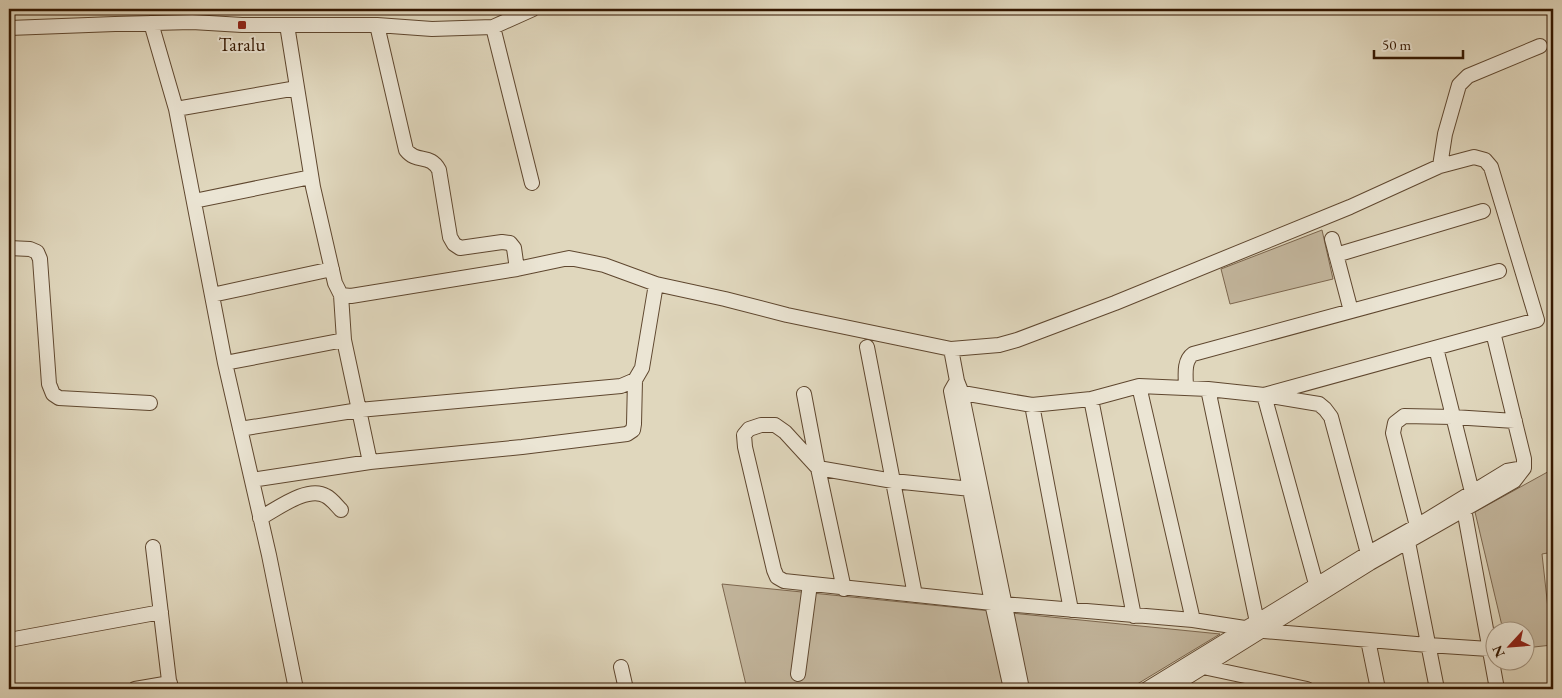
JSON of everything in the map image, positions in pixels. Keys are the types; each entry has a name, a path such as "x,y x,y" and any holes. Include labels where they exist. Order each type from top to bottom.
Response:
{"street":[{"path":"9,28 151,22 377,25 432,29 493,27 533,9"},
{"path":"151,22 176,110 225,363 296,689"},
{"path":"287,24 311,177 335,283 341,295 344,340 370,462"},
{"path":"377,25 406,150 410,156 427,158 436,163 439,170 450,237 454,244 460,248 502,242 510,243 514,248 517,269"},
{"path":"493,27 532,183"},
{"path":"1440,166 1445,134 1459,85 1468,76 1540,46"},
{"path":"176,110 297,88"},
{"path":"341,295 351,296 517,269 569,258 604,265 656,284 725,298 788,315 951,349 1000,344 1017,340 1115,303 1350,208 1440,166 1474,157 1484,160 1491,167 1536,320 1264,395"},
{"path":"194,201 311,177"},
{"path":"1336,255 1483,211"},
{"path":"1332,239 1351,311"},
{"path":"9,248 30,249 37,252 40,259 49,384 53,394 59,398 150,403"},
{"path":"212,295 332,269"},
{"path":"1186,388 1186,364 1189,357 1193,354 1499,271"},
{"path":"252,480 370,462 522,447 627,434 633,430 635,380 642,368 656,284"},
{"path":"1369,559 1408,542 1514,482 1524,468 1524,459 1493,332"},
{"path":"225,363 344,340"},
{"path":"867,347 915,595"},
{"path":"1436,348 1472,492"},
{"path":"951,349 956,388 998,604 1010,689"},
{"path":"240,429 359,410 621,386 635,380"},
{"path":"956,388 1032,405 1091,399 1139,386 1208,388 1319,404 1326,409 1330,417 1369,559"},
{"path":"1139,386 1193,620"},
{"path":"1208,388 1257,627"},
{"path":"804,394 844,589"},
{"path":"1264,395 1318,591"},
{"path":"1091,399 1134,616"},
{"path":"1032,405 1071,610"},
{"path":"1417,526 1393,433 1395,422 1404,416 1514,421"},
{"path":"976,490 893,481 818,468 785,432 775,425 761,424 749,429 744,435 745,447 774,570 777,577 784,581 844,589 998,604 1193,620 1368,640 1484,649"},
{"path":"1147,689 1318,591 1417,526 1507,471 1524,468"},
{"path":"260,518 301,496 314,492 326,496 341,510"},
{"path":"1464,509 1484,621"},
{"path":"1408,542 1437,689"},
{"path":"135,689 170,686 153,547"},
{"path":"798,674 810,584"},
{"path":"998,604 1022,689"},
{"path":"9,640 161,612"},
{"path":"1168,689 1203,667 1257,627"},
{"path":"1368,640 1378,689"},
{"path":"621,667 626,689"},
{"path":"1203,667 1307,689"},
{"path":"1493,670 1497,689"}],"shaded area":[{"path":"1322,230 1333,279 1230,304 1221,269"},
{"path":"1553,469 1553,552 1542,554 1552,645 1534,647 1534,620 1501,620 1475,512"},
{"path":"722,584 1220,634 1129,689 747,689"}],"place":[{"name":"Taralu","path":"242,25"}]}
